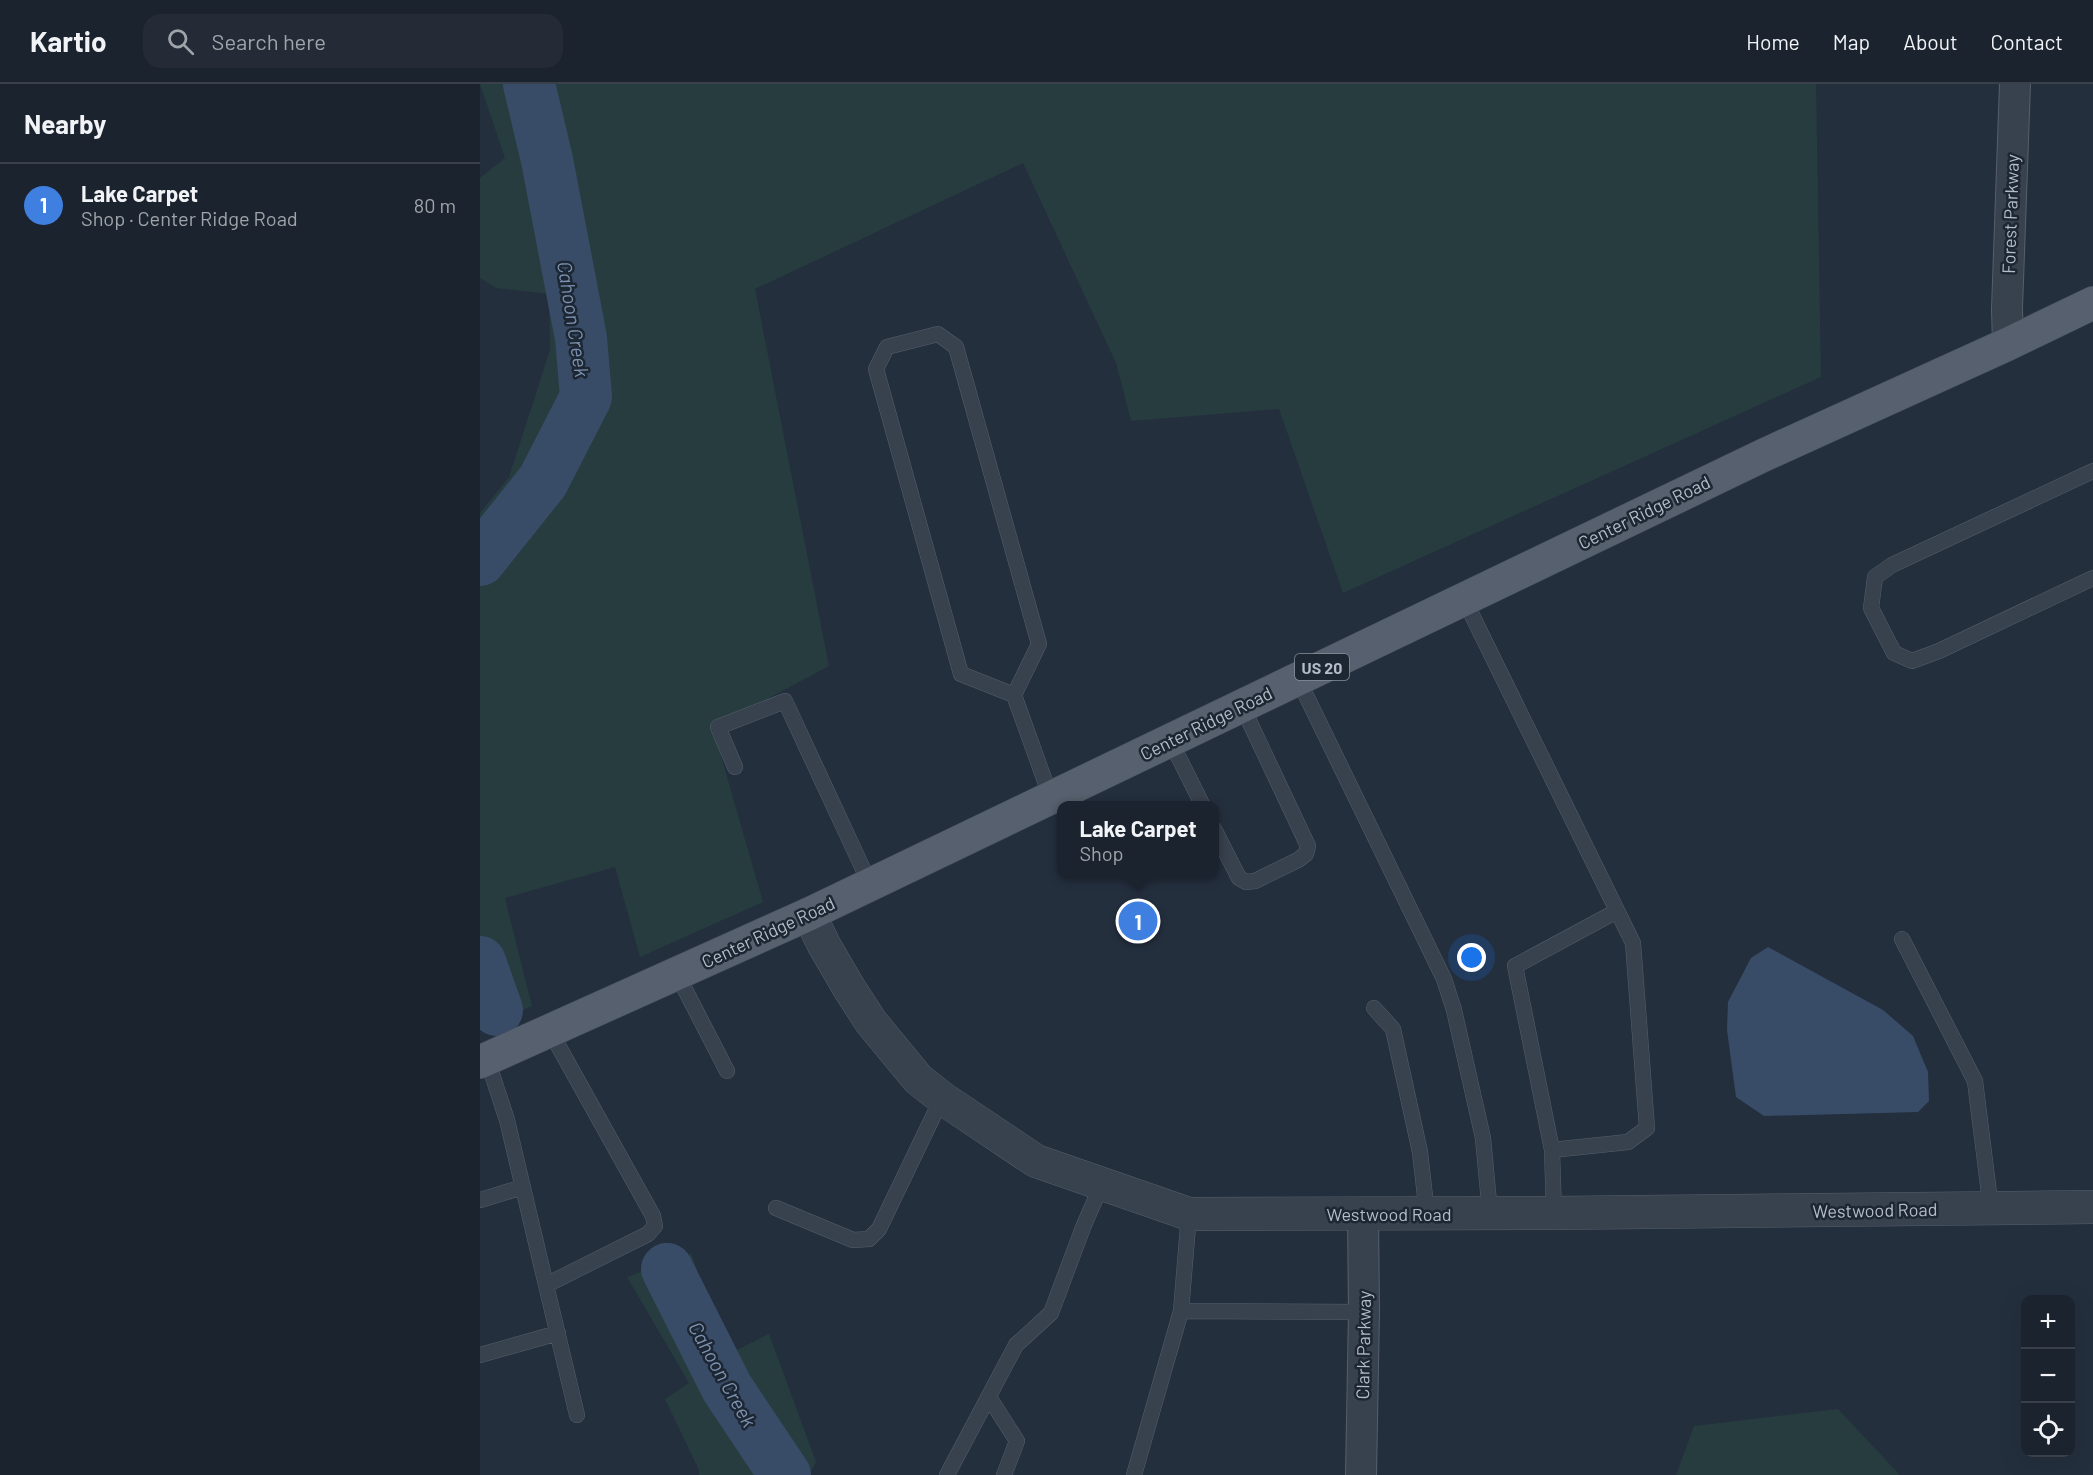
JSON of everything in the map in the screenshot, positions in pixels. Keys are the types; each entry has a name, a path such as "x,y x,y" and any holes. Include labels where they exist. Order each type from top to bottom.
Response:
{"main road":[{"name":"Center Ridge Road","path":"483,1061 809,914 1764,455 2093,303"}],"street":[{"name":"Forest Parkway","path":"2008,344 2007,309 2015,84"},
{"name":"Westwood Road","path":"809,914 824,945 871,1022 918,1080 1036,1161 1190,1214 1427,1214 2093,1207"},
{"name":"Clark Parkway","path":"1361,1475 1363,1214"}],"lane":[{"path":"1014,695 961,674 876,369 887,347 938,334 956,347 1039,644 1014,695 1051,798"},
{"path":"2093,471 1892,565 1875,577 1871,608 1894,653 1912,661 1940,651 2093,578"},
{"path":"1464,599 1633,943 1647,1128 1628,1142 1552,1150"},
{"path":"1298,679 1444,979 1454,1010 1483,1138 1490,1213"},
{"path":"735,767 718,727 785,700 870,884"},
{"path":"1219,837 1239,878 1246,882 1255,881 1298,860 1306,854 1308,846 1242,706"},
{"path":"1170,740 1200,801"},
{"path":"1554,1213 1552,1150 1515,966 1617,911"},
{"path":"1902,939 1975,1081 1991,1209"},
{"path":"677,974 727,1071"},
{"path":"1374,1008 1393,1029 1420,1152 1427,1214"},
{"path":"546,1285 648,1234 655,1226 653,1216 550,1031"},
{"path":"483,1061 507,1120 577,1416"},
{"path":"776,1208 853,1240 869,1239 879,1229 942,1098"},
{"path":"947,1475 1016,1345 1051,1313 1102,1184"},
{"path":"480,1200 523,1187"},
{"path":"1134,1475 1181,1311 1190,1214"},
{"path":"1181,1311 1364,1312"},
{"path":"480,1355 558,1334"},
{"path":"988,1397 1017,1441 1004,1475"}],"green space":[{"path":"480,84 1816,84 1821,377 1343,593 1279,409 1131,421 1116,363 1023,163 755,289 829,666 713,728 763,902 640,957 615,867 505,898 532,1006 487,1026 480,983 480,513 509,477 550,350 549,294 496,288 480,278 480,178 505,158"},
{"path":"691,1253 727,1355 769,1334 816,1462 809,1475 699,1475 699,1470 665,1399 689,1383 627,1277"},
{"path":"1838,1409 1900,1475 1676,1475 1694,1426"}],"water":[{"path":"1768,947 1883,1010 1913,1036 1928,1072 1929,1101 1918,1112 1764,1116 1736,1097 1727,1030 1728,1002 1751,958"}],"waterway":[{"name":"Cahoon Creek","path":"480,560 543,481 586,397 581,338 547,160 529,84"},
{"name":"Cahoon Creek","path":"480,962 497,1010"},
{"name":"Cahoon Creek","path":"667,1269 727,1388 785,1475"}],"place":[{"name":"Lake Carpet","path":"1138,921"}]}
